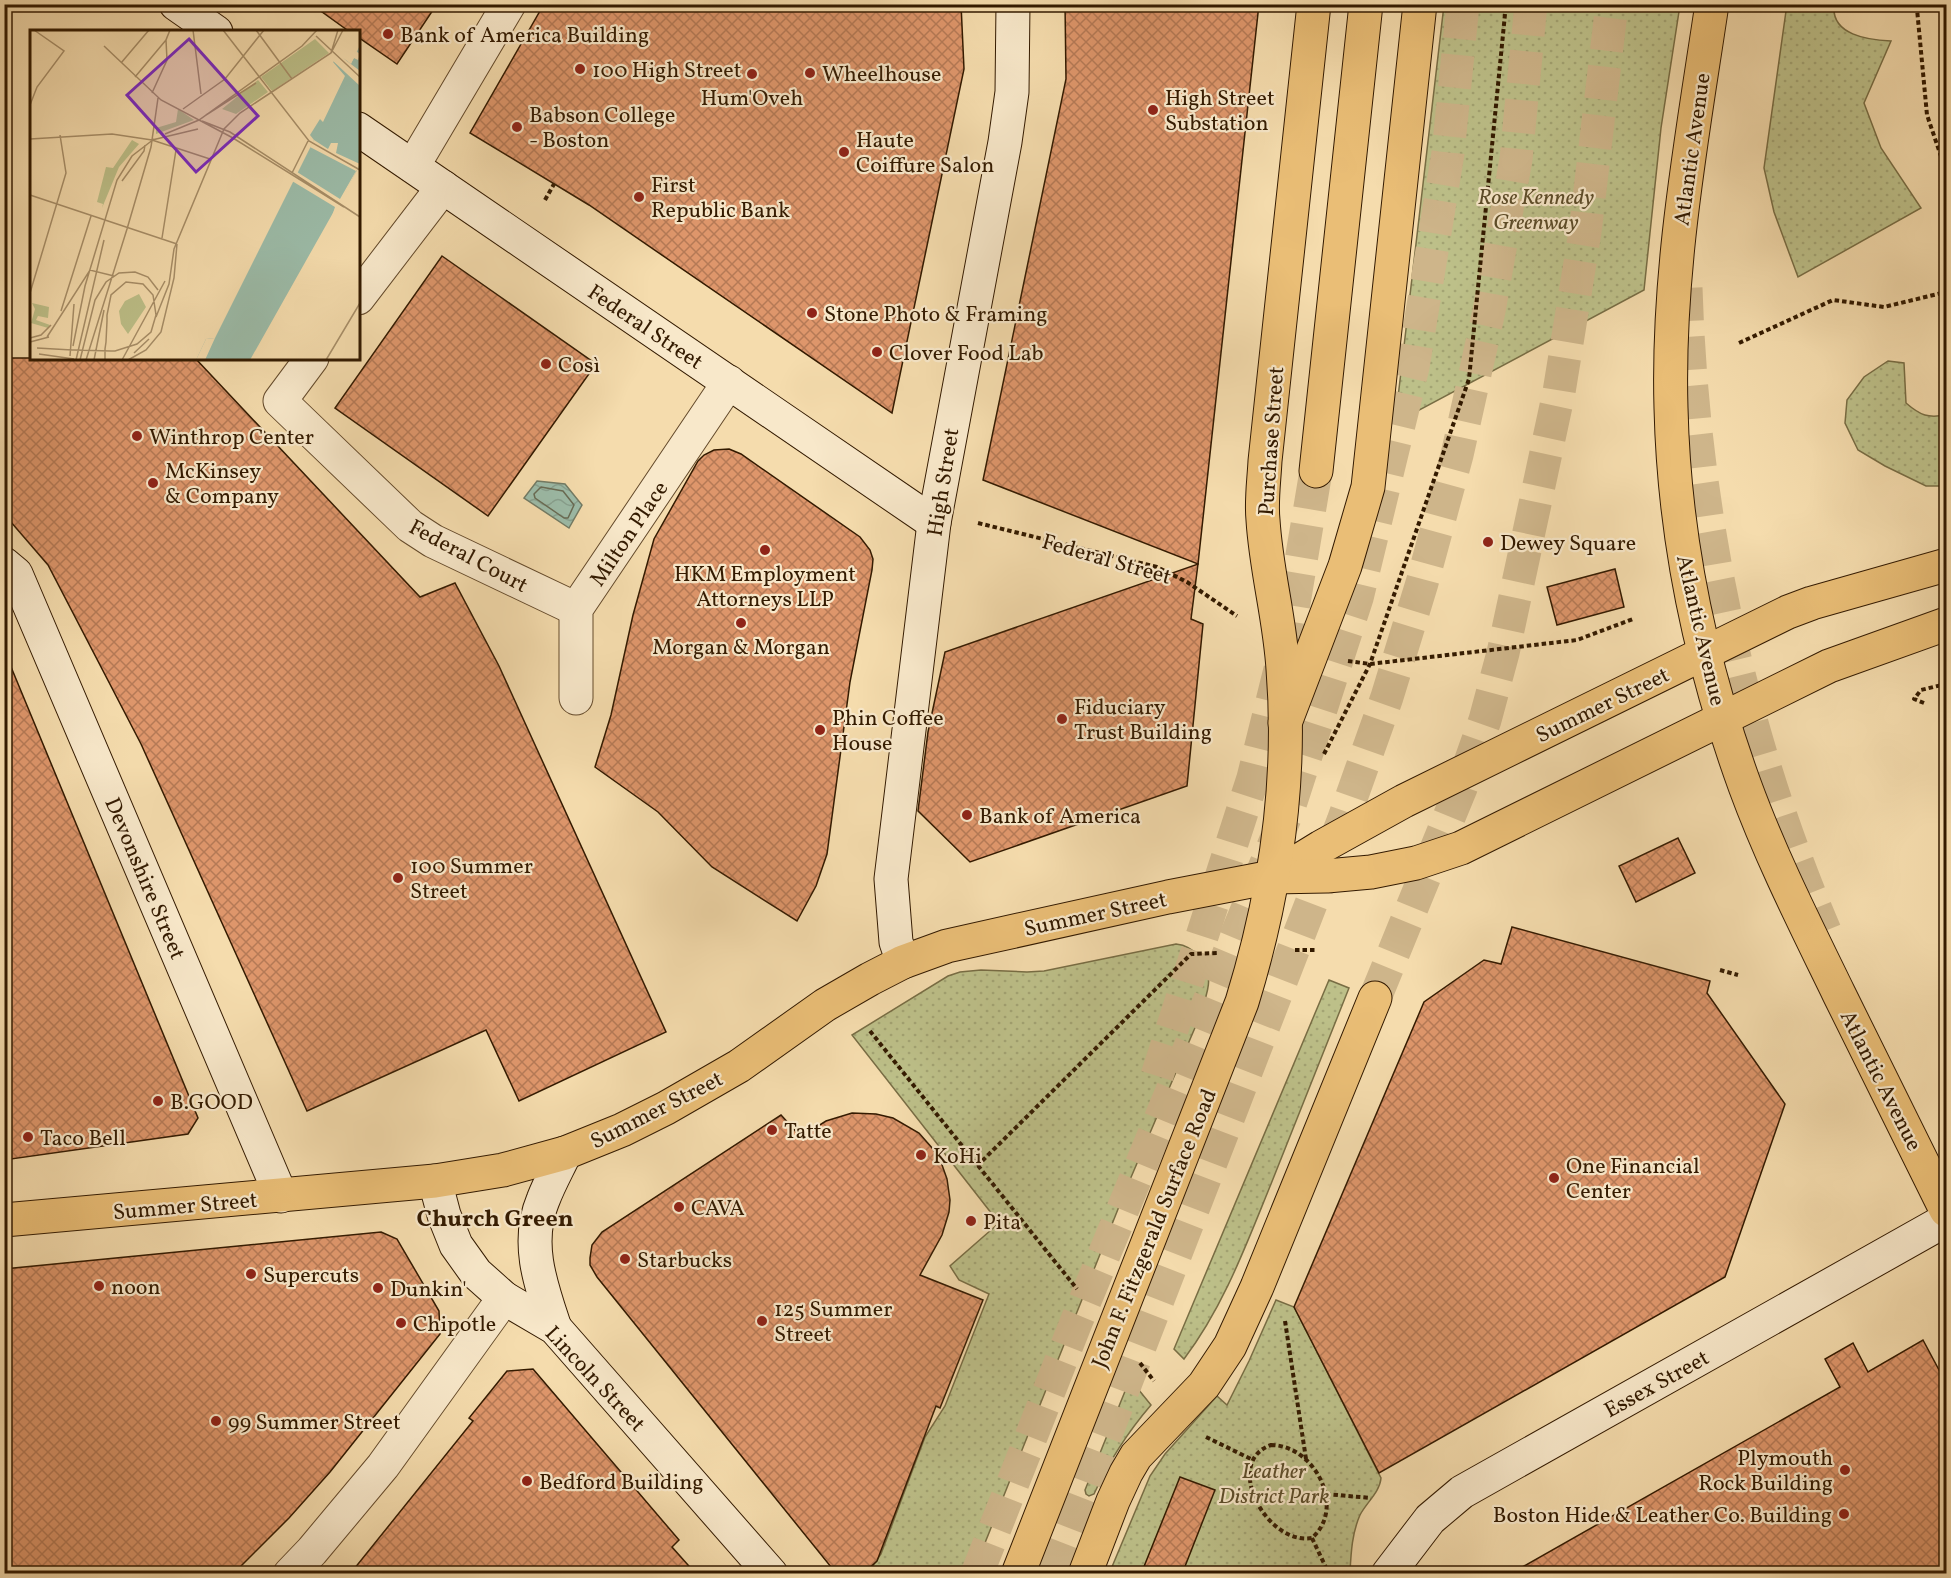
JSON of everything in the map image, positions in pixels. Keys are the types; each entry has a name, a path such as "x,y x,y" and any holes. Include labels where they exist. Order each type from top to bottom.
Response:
{"main road":[{"path":"176,4 213,30"},
{"path":"413,166 509,4"},
{"name":"High Street","path":"903,962 896,942 891,879 934,523 1005,142 1012,92 1013,4"},
{"name":"Purchase Street","path":"1272,878 1283,777 1286,723 1281,643 1262,507 1314,4"},
{"path":"1316,471 1366,4"},
{"path":"1286,723 1348,558 1368,487 1420,4"},
{"name":"Atlantic Avenue","path":"1712,4 1686,179 1674,283 1671,343 1671,408 1679,516 1684,556 1703,654 1746,790 1795,902 1947,1210"},
{"name":"Federal Street","path":"360,130 934,523"},
{"path":"360,294 443,187"},
{"name":"Federal Court","path":"311,360 280,401 410,526 433,541 576,609"},
{"name":"Milton Place","path":"576,698 576,609 729,382"},
{"name":"Devonshire Street","path":"4,564 16,574 281,1196"},
{"name":"Summer Street","path":"1272,878 1366,821 1788,612 1812,603 1947,565"},
{"name":"Summer Street","path":"4,1220 435,1181 503,1170 565,1153 622,1130 666,1108 739,1066 825,1005 903,962 947,946 986,936 1168,897 1272,878 1371,872 1416,863 1449,852 1829,666 1947,624"},
{"name":"John F. Fitzgerald Surface Road","path":"1018,1574 1242,1002 1257,951 1272,878"},
{"path":"1085,1574 1113,1501 1136,1456 1204,1384 1230,1346 1257,1287 1375,998"},
{"path":"555,1328 542,1291 534,1258 535,1230 542,1202 565,1153"},
{"name":"Lincoln Street","path":"435,1181 444,1215 456,1245 476,1273 504,1298 555,1328 771,1574"},
{"name":"Essex Street","path":"1388,1574 1430,1519 1462,1492 1947,1220"},
{"path":"290,1574 383,1466 504,1298"}],"path":[{"path":"1320,762 1370,664 1469,379 1506,4"},
{"path":"1899,4 1917,9 1927,115 1947,171"},
{"path":"546,200 554,184"},
{"path":"1739,343 1833,300 1884,307 1947,292"},
{"name":"Federal Street","path":"978,523 1157,567 1187,582 1240,618"},
{"path":"1370,664 1577,640 1633,619"},
{"path":"1924,703 1914,699 1921,690 1947,684"},
{"path":"977,1166 1191,954"},
{"path":"1720,970 1738,975"},
{"path":"870,1031 1077,1289"},
{"path":"1283,1311 1306,1460"},
{"path":"1202,1435 1254,1460"},
{"path":"1281,1445 1290,1448 1306,1460 1318,1476 1326,1494 1327,1505 1321,1529 1312,1538 1297,1539 1274,1524 1262,1512 1251,1481 1254,1460 1265,1447 1281,1445"},
{"path":"1326,1494 1371,1498"},
{"path":"1312,1538 1329,1574"}],"green space":[{"path":"1787,4 1834,5 1838,23 1845,29 1862,37 1891,41 1864,103 1881,148 1921,208 1798,277 1774,212 1764,168"},
{"name":"Rose Kennedy Greenway","path":"1444,5 1680,5 1661,128 1644,290 1395,423"},
{"path":"1888,361 1904,363 1906,403 1925,415 1946,415 1946,486 1926,486 1858,450 1845,423 1847,400 1864,377"},
{"path":"1176,944 1193,950 1206,965 1209,981 1206,998 1126,1189 973,1573 860,1573 872,1567 881,1554 925,1437 945,1406 989,1294 959,1280 950,1266 999,1223 852,1035 948,976 960,972 1044,971"},
{"path":"1329,980 1349,988 1233,1274 1211,1318 1184,1359 1174,1349"},
{"name":"Leather District Park","path":"1276,1300 1294,1307 1381,1478 1378,1488 1357,1522 1352,1543 1350,1572 1348,1574 1109,1574 1150,1476 1165,1454 1217,1396 1227,1405"},
{"path":"1130,1379 1151,1405 1119,1448 1094,1494 1089,1496 1085,1490"}],"water":[{"path":"537,481 565,484 582,505 569,528 524,498"}],"building":[{"name":"Bank of America Building","path":"311,4 437,4 397,64 360,38 360,30 347,30"},
{"path":"544,4 961,4 964,69 892,413 589,205 470,133"},
{"path":"1065,4 1259,4 1198,564 983,480 1066,79"},
{"path":"442,256 596,364 488,516 335,408"},
{"name":"100 Summer Street","path":"4,358 197,360 420,597 455,583 499,666 666,1032 519,1101 486,1030 307,1111 141,744 48,565 4,514"},
{"path":"729,449 741,454 860,537 870,550 873,559 850,682 827,854 816,886 797,921 712,867 658,812 595,767 611,715 633,615 654,539 698,461 714,450"},
{"name":"Fiduciary Trust Building","path":"1198,564 1191,619 1203,624 1187,786 970,862 918,811 928,732 945,652"},
{"path":"1615,569 1624,607 1557,625 1547,587"},
{"path":"4,650 198,1118 188,1134 4,1160"},
{"path":"1678,838 1695,873 1636,902 1619,866"},
{"name":"One Financial Center","path":"1512,927 1710,981 1707,993 1785,1104 1725,1277 1379,1473 1294,1307 1424,1002 1484,960 1501,964"},
{"name":"125 Summer Street","path":"852,1113 876,1114 893,1118 919,1133 933,1149 947,1179 949,1212 942,1235 920,1275 983,1300 940,1408 936,1406 877,1561 865,1572 842,1574 831,1567 597,1277 590,1265 590,1258 592,1245 602,1232 781,1115 801,1137 826,1121"},
{"path":"381,1232 397,1239 439,1311 440,1334 330,1472 289,1518 233,1574 4,1574 4,1269"},
{"path":"1923,1340 1947,1385 1947,1574 1510,1574 1840,1387 1825,1359 1853,1343 1868,1372"},
{"name":"Bedford Building","path":"533,1369 679,1540 672,1547 696,1574 350,1574 473,1421 469,1418 507,1371"},
{"path":"1180,1477 1215,1490 1182,1574 1141,1574"}],"tunnel":[{"path":"977,1574 1077,1320 1289,808 1357,598 1413,367 1448,153 1463,4"},
{"path":"1052,1574 1343,821 1387,697 1422,583 1457,455 1489,311 1516,159 1531,4"},
{"path":"1375,998 1461,788 1485,720 1503,653 1559,392 1585,232 1612,4"},
{"path":"1686,288 1690,371 1698,453 1710,535 1726,616 1745,696 1768,776 1794,854 1825,931"},
{"path":"1157,1076 1253,778 1289,633 1316,471"}],"place":[{"name":"Bank of America Building","path":"388,34"},
{"name":"100 High Street","path":"580,69"},
{"name":"Wheelhouse","path":"810,73"},
{"name":"Hum'Oveh","path":"752,74"},
{"name":"High Street Substation","path":"1153,110"},
{"name":"Babson College - Boston","path":"517,127"},
{"name":"Haute Coiffure Salon","path":"844,152"},
{"name":"First Republic Bank","path":"639,197"},
{"name":"Stone Photo & Framing","path":"812,313"},
{"name":"Clover Food Lab","path":"877,352"},
{"name":"Così","path":"546,364"},
{"name":"Winthrop Center","path":"137,436"},
{"name":"McKinsey & Company","path":"153,483"},
{"name":"Dewey Square","path":"1488,542"},
{"name":"HKM Employment Attorneys LLP","path":"765,550"},
{"name":"Morgan & Morgan","path":"741,623"},
{"name":"Fiduciary Trust Building","path":"1062,719"},
{"name":"Phin Coffee House","path":"820,730"},
{"name":"Bank of America","path":"967,815"},
{"name":"100 Summer Street","path":"398,878"},
{"name":"B.GOOD","path":"158,1101"},
{"name":"Tatte","path":"772,1130"},
{"name":"Taco Bell","path":"28,1137"},
{"name":"KoHi","path":"921,1155"},
{"name":"One Financial Center","path":"1554,1178"},
{"name":"CAVA","path":"679,1207"},
{"name":"Pita","path":"971,1221"},
{"name":"Starbucks","path":"625,1259"},
{"name":"Supercuts","path":"251,1274"},
{"name":"noon","path":"99,1286"},
{"name":"Dunkin'","path":"378,1288"},
{"name":"125 Summer Street","path":"762,1321"},
{"name":"Chipotle","path":"401,1323"},
{"name":"99 Summer Street","path":"216,1421"},
{"name":"Plymouth Rock Building","path":"1845,1470"},
{"name":"Bedford Building","path":"527,1481"},
{"name":"Boston Hide & Leather Co. Building","path":"1844,1514"}],"district":[{"name":"Church Green","path":"495,1218"}]}
